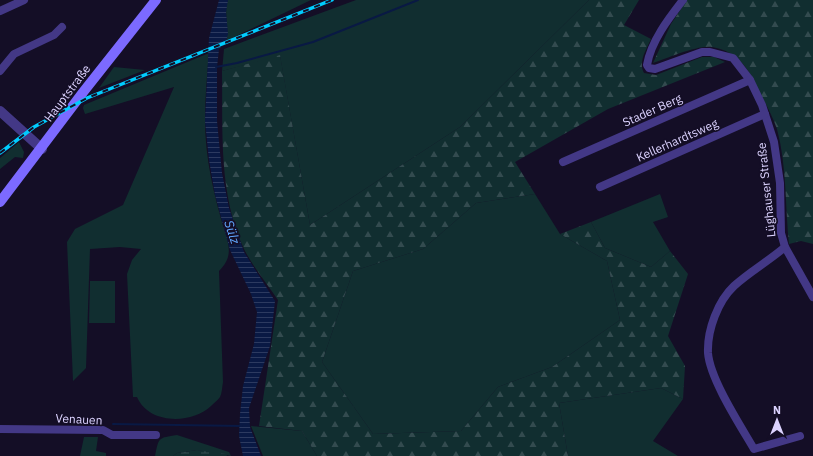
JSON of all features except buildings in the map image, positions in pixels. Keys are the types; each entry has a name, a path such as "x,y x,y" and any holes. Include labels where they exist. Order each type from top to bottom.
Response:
{"main road":[{"name":"Hauptstraße","path":"0,202 156,0"}],"street":[{"path":"0,11 24,0"},
{"name":"Lüghauser Straße","path":"683,0 668,18 656,41 648,61 649,68 655,69 702,52 710,52 733,58 750,80 765,114 774,142 779,169 781,233 785,247 813,297"},
{"path":"0,71 14,54 54,35 62,27"},
{"name":"Stader Berg","path":"563,162 750,80"},
{"path":"0,111 42,149"},
{"name":"Kellerhardtsweg","path":"600,187 765,114"},
{"path":"785,247 735,285 725,297 712,324 708,353 720,386 754,449 800,436"},
{"name":"Venauen","path":"0,429 103,430 112,435 156,435"}],"green space":[{"path":"228,0 311,0 226,41 226,10"},
{"path":"356,0 589,0 460,127 310,225 280,56 222,71 224,49"},
{"path":"589,0 639,0 624,25 651,39 642,60 642,69 644,73 656,75 702,57 714,57 725,62 608,109 515,162 535,194 476,203 423,249 353,271 322,362 373,434 461,431 498,387 552,367 620,320 607,261 560,234 591,222 605,248 651,267 670,251 688,274 668,336 685,366 683,399 661,388 559,403 568,456 317,456 302,431 259,426 278,300 256,270 245,251 236,230 230,208 224,162 222,71 280,55 310,225 460,127"},
{"path":"687,0 813,0 813,244 801,241 789,244 783,157 777,129 752,77 742,63 736,57 721,49 706,47 674,55 653,63 671,24"},
{"path":"209,53 206,86 205,134 208,163 229,248 226,262 219,271 223,382 222,392 220,397 203,412 193,416 171,419 151,413 143,406 137,397 133,397 127,274 132,260 141,249 120,247 90,249 86,368 73,381 67,242 75,229 123,205 174,87 85,114 83,108 84,105"},
{"path":"114,67 145,70 99,88"},
{"path":"19,142 24,152 23,158 15,157 0,169 0,158"},
{"path":"535,194 560,234 607,261 620,320 552,367 498,387 461,431 373,434 322,362 353,271 423,249 476,203"},
{"path":"660,194 668,217 653,222 670,251 651,267 605,248 591,222"},
{"path":"90,281 115,281 115,323 89,323"},
{"path":"661,388 683,399 653,441 678,456 568,456 559,403"},
{"path":"251,426 302,431 317,456 263,456"},
{"path":"177,435 229,452 231,456 197,450 177,453 173,456 155,456 157,445 160,440"},
{"path":"84,437 98,437 96,451 106,453 106,456 80,456"},
{"path":"197,450 226,454 227,456 173,456 177,453"}],"water":[{"name":"Sülz","path":"219,0 228,0 226,12 228,34 226,41 219,49 217,67 217,121 222,173 229,208 244,252 275,301 270,346 249,408 250,427 261,456 243,456 239,436 243,386 254,344 257,312 251,294 230,250 215,195 209,160 205,121 209,38"}],"waterway":[{"path":"216,67 237,63 313,42 418,0"},
{"path":"113,424 242,426"}],"railway":[{"path":"0,153 34,127 87,98 332,0"}]}
